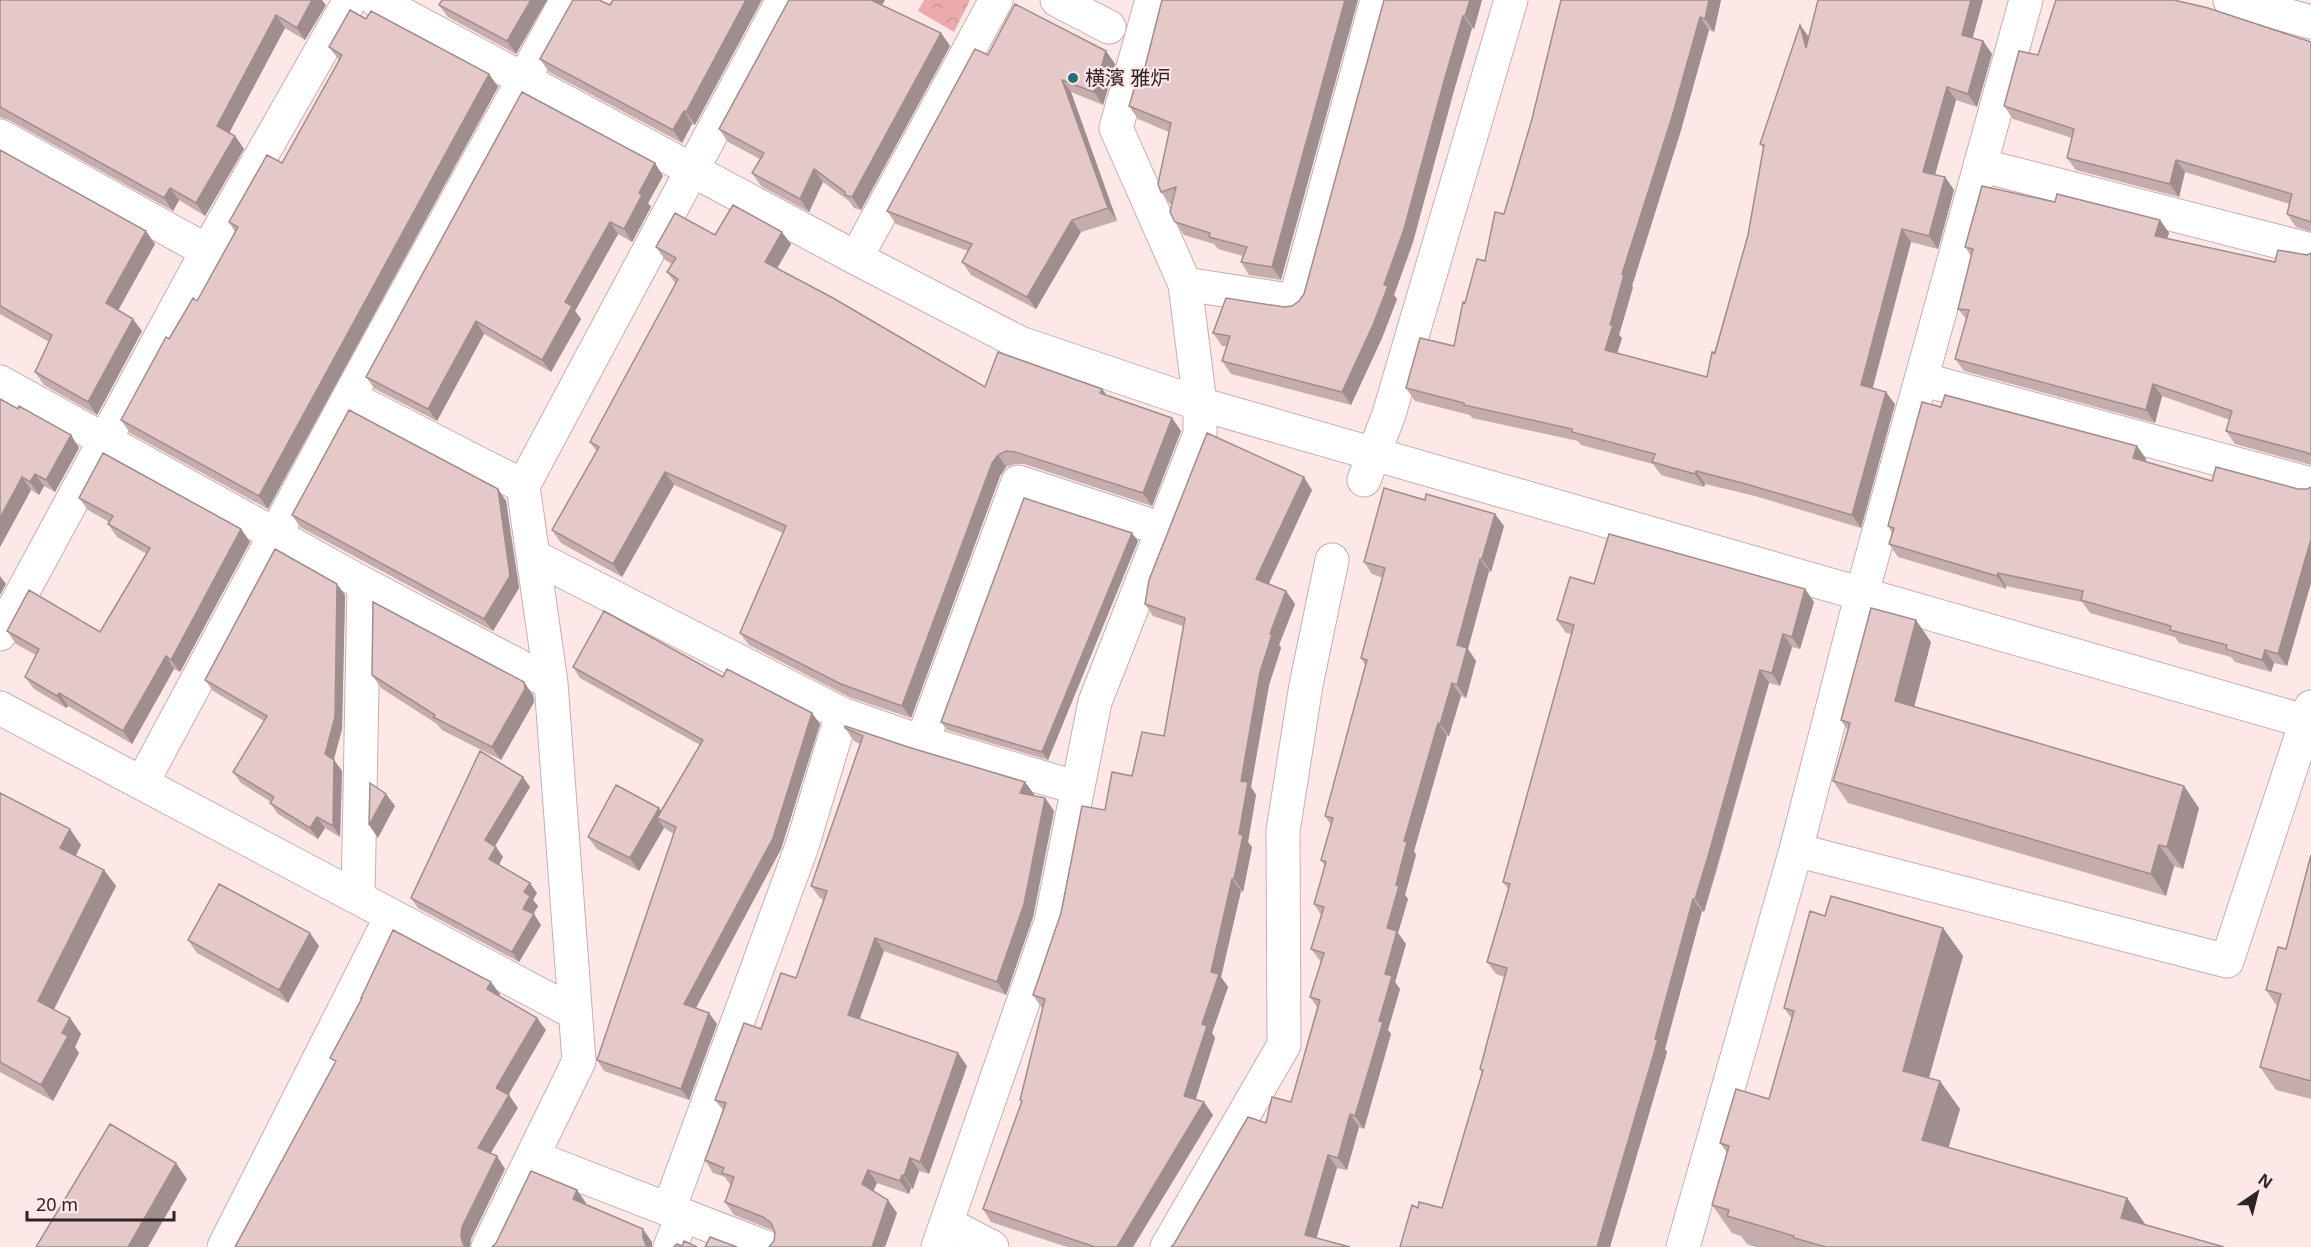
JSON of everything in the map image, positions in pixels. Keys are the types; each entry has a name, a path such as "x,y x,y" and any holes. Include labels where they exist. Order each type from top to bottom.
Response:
{"street":[{"path":"0,634 207,251 350,0"},
{"path":"376,0 856,258 1020,343 1200,404 1369,466 1862,593 2310,717 2227,961 1796,850"},
{"path":"142,783 349,397 567,0"},
{"path":"489,1247 579,1061 551,683 523,486 783,0"},
{"path":"856,258 996,0"},
{"path":"1057,0 1123,34"},
{"path":"992,1247 943,1236 1051,922 1095,702 1200,434 1200,404 1185,284 1116,128 1123,34 1152,0"},
{"path":"1185,284 1295,301 1377,0"},
{"path":"1369,466 1393,403 1511,0"},
{"path":"1683,1247 1796,850 1862,593 2026,0"},
{"path":"2230,0 2311,22"},
{"path":"0,136 207,251"},
{"path":"1980,165 2311,250"},
{"path":"1921,379 2311,484"},
{"path":"0,382 364,584 551,683"},
{"path":"349,397 523,486"},
{"path":"922,742 1018,482 1162,529"},
{"path":"532,556 842,714 922,742 1078,788"},
{"path":"1167,1247 1284,1045 1284,831 1306,685 1332,560"},
{"path":"358,898 364,584"},
{"path":"0,708 575,1013"},
{"path":"670,1247 676,1212 802,846 842,714"},
{"path":"224,1247 392,917"},
{"path":"533,1157 765,1247"}],"green space":[{"path":"924,0 970,0 954,32 918,11"}],"building":[{"path":"0,0 312,0 297,28 276,15 217,126 235,136 196,203 170,188 164,198 0,107"},
{"path":"442,0 531,0 507,41 439,5"},
{"path":"573,0 599,0 610,5 613,0 746,0 686,112 684,111 673,130 540,59"},
{"path":"789,0 871,0 941,33 852,197 845,195 845,192 814,169 800,199 752,173 764,153 719,129"},
{"path":"1162,0 1345,0 1272,267 1241,262 1247,247 1209,237 1210,233 1175,222 1170,212 1176,187 1161,192 1158,184 1171,123 1129,106 1140,69 1144,71"},
{"path":"1384,0 1470,0 1444,81 1404,229 1384,285 1388,286 1373,325 1342,392 1222,361 1230,336 1213,333 1226,298 1284,307 1292,306 1304,294"},
{"path":"1561,0 1709,0 1705,19 1700,17 1672,117 1622,274 1624,275 1610,325 1613,325 1605,350 1707,377 1712,352 1715,353 1748,235 1764,145 1760,144 1800,25 1806,48 1818,0 1971,0 1962,35 1983,41 1968,94 1947,87 1923,172 1945,177 1929,236 1902,229 1861,385 1886,392 1852,515 1746,484 1696,471 1695,474 1652,462 1655,454 1572,432 1572,429 1464,405 1464,403 1406,388 1420,338 1454,346 1463,302 1465,303 1477,259 1485,261 1495,212 1504,214 1532,119"},
{"path":"2056,0 2174,0 2208,8 2311,42 2311,222 2287,214 2292,194 2176,160 2170,184 2067,158 2074,129 2004,106 2019,51 2038,55"},
{"path":"1015,4 1106,51 1094,92 1062,80 1108,208 1072,220 1027,297 962,262 972,244 887,211 975,49 988,55"},
{"path":"350,10 366,19 371,11 489,74 259,496 121,420 166,337 169,339 193,298 197,301 238,227 229,222 267,155 282,163 342,55 329,47"},
{"path":"522,92 655,163 639,193 642,195 624,229 610,222 565,302 572,306 542,360 476,321 428,409 366,377"},
{"path":"0,150 146,231 106,303 133,319 88,402 35,372 52,335 0,306"},
{"path":"1982,186 2055,202 2057,194 2160,220 2155,236 2275,262 2278,250 2307,255 2311,253 2311,455 2226,431 2232,411 2153,384 2146,410 1955,359 1969,310 1958,309 1973,249 1965,247"},
{"path":"733,205 782,232 765,262 833,298 985,387 998,352 1102,389 1100,393 1172,418 1143,493 1015,452 1006,451 998,455 992,463 902,706 841,684 740,633 786,526 665,472 613,564 552,530 599,447 590,442 678,279 667,272 676,258 656,247 675,213 715,235"},
{"path":"1945,395 2137,446 2133,458 2212,481 2216,467 2298,489 2311,487 2311,539 2278,654 2265,650 2262,660 2226,649 2227,645 2170,630 2171,626 2081,600 2083,591 1998,573 1997,576 1889,544 1894,528 1888,526 1922,402 1941,407"},
{"path":"0,399 18,409 19,406 71,435 46,480 35,474 30,482 22,477 0,518"},
{"path":"349,410 498,489 510,576 484,619 292,515"},
{"path":"1207,433 1304,477 1256,579 1286,591 1270,634 1272,635 1260,672 1241,781 1248,782 1239,834 1243,835 1211,972 1219,974 1202,1024 1207,1026 1184,1096 1204,1102 1117,1247 1095,1247 983,1209 1022,1101 1020,1100 1045,999 1033,995 1061,913 1082,806 1105,810 1112,772 1132,776 1142,732 1164,736 1185,618 1145,604 1149,580"},
{"path":"103,453 241,529 171,660 166,656 123,731 59,693 57,696 25,677 39,649 7,631 29,590 100,632 150,548 108,524 113,516 79,498"},
{"path":"1384,488 1425,500 1426,494 1495,514 1482,559 1480,559 1457,645 1467,648 1457,685 1452,683 1440,724 1438,723 1404,841 1407,842 1396,885 1399,886 1387,928 1397,931 1385,974 1392,976 1379,1021 1383,1022 1355,1116 1350,1114 1338,1158 1328,1155 1305,1235 1350,1247 1171,1247 1248,1117 1266,1123 1272,1097 1291,1102 1320,1000 1310,997 1324,953 1311,949 1324,907 1314,904 1326,862 1321,860 1333,818 1325,816 1367,660 1361,658 1385,568 1364,562"},
{"path":"1024,498 1132,533 1042,752 941,722"},
{"path":"1609,534 1805,589 1792,637 1783,634 1772,673 1760,670 1707,860 1695,899 1693,899 1655,1039 1658,1039 1597,1247 1400,1247 1412,1205 1418,1208 1419,1202 1442,1208 1483,1070 1480,1069 1507,968 1487,962 1510,884 1503,882 1574,625 1557,620 1570,577 1594,584"},
{"path":"275,549 337,584 335,717 325,754 334,760 333,826 317,817 310,828 270,803 274,797 233,772 267,716 205,680"},
{"path":"373,602 524,682 525,689 492,747 433,717 435,715 372,675"},
{"path":"1871,608 1916,620 1895,701 2184,786 2167,847 2159,845 2151,874 1833,781 1850,723 1841,720"},
{"path":"604,611 723,677 727,669 812,713 773,838 684,1004 709,1013 681,1089 597,1060 676,827 657,818 703,740 573,667"},
{"path":"845,726 1025,782 1020,793 1045,798 1024,904 997,982 875,938 848,1015 958,1053 920,1162 910,1158 900,1181 868,1170 862,1184 888,1200 872,1247 769,1247 774,1241 775,1232 771,1223 763,1217 725,1202 734,1177 722,1173 724,1168 705,1160 726,1103 715,1100 744,1023 761,1029 781,973 796,978 827,891 811,886 863,736"},
{"path":"480,751 523,777 485,840 496,847 489,859 530,883 524,892 530,896 523,909 534,914 512,952 411,898"},
{"path":"370,783 386,794 369,825"},
{"path":"616,785 659,808 630,858 588,837"},
{"path":"0,793 70,829 60,848 104,870 38,1001 70,1018 62,1033 68,1036 41,1085 0,1062"},
{"path":"2311,855 2311,1081 2260,1067 2281,994 2266,990 2278,947 2286,949"},
{"path":"219,884 310,933 279,990 188,940"},
{"path":"1831,896 1943,928 1903,1071 1940,1081 1922,1140 2127,1198 2121,1218 2224,1247 1826,1247 1727,1216 1729,1210 1712,1205 1729,1146 1720,1143 1736,1089 1769,1099 1794,1011 1784,1008 1810,911 1825,916"},
{"path":"393,930 491,982 487,989 537,1018 496,1088 509,1095 478,1148 497,1156 462,1227 461,1236 466,1247 235,1247 336,1061 330,1058 362,998"},
{"path":"110,1124 176,1163 128,1247 36,1247"},
{"path":"531,1171 577,1190 573,1199 643,1229 643,1237 648,1247 492,1247"},
{"path":"710,1237 737,1247 705,1247"},
{"path":"684,1241 697,1247 674,1247 677,1244 682,1246"}],"place":[{"name":"横濱 雅炉","path":"1073,78"}]}
